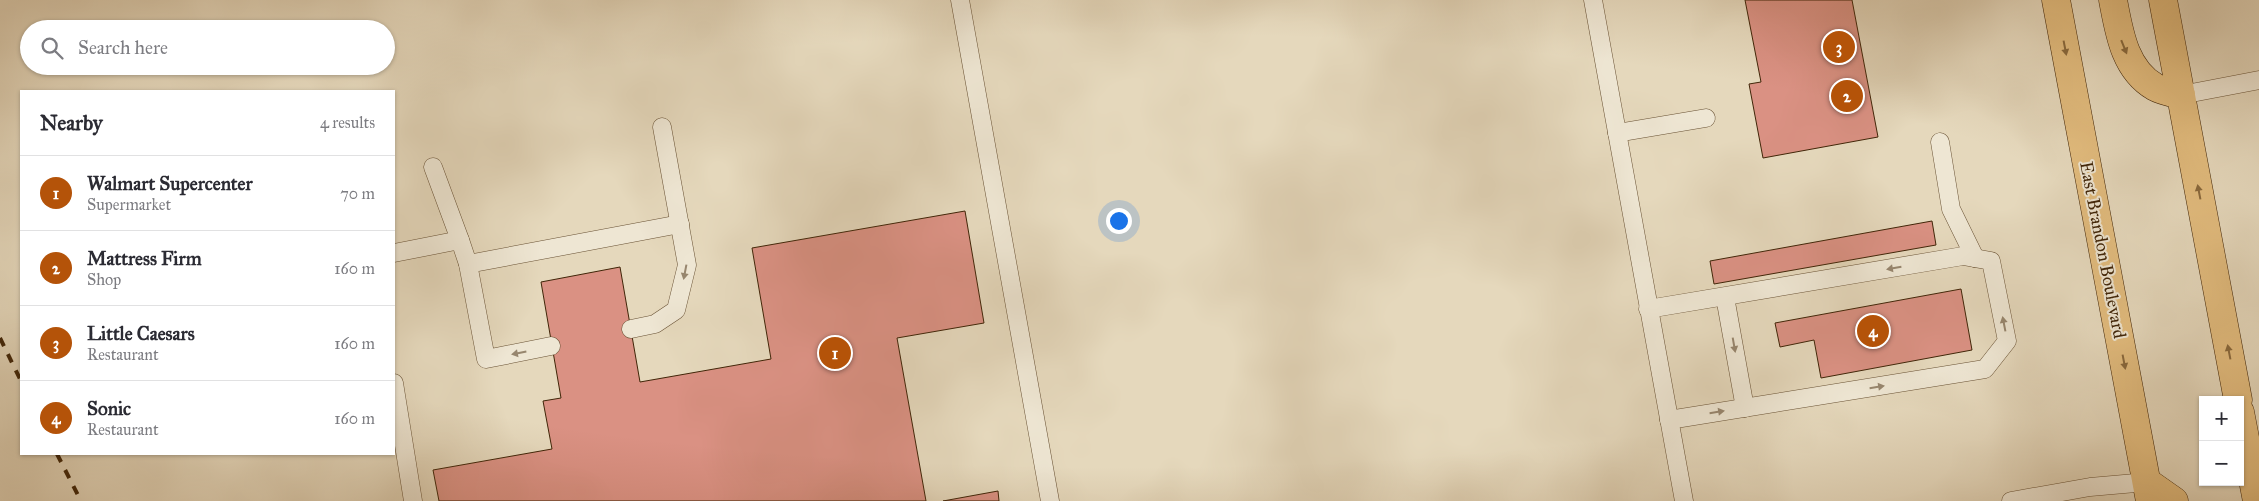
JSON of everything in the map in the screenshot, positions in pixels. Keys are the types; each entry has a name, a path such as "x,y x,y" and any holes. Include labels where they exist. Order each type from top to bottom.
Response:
{"highway":[{"name":"East Brandon Boulevard","path":"2056,0 2148,492"},
{"path":"2113,0 2122,42 2135,68 2155,87 2181,96"},
{"path":"2163,0 2237,396"},
{"path":"2244,433 2257,501"},
{"path":"2148,492 2174,501"}],"lane":[{"path":"960,0 1050,501"},
{"path":"1593,0 1684,501"},
{"path":"2181,96 2259,80"},
{"path":"1617,133 1706,118"},
{"path":"631,330 655,324 676,310 687,266 662,127"},
{"path":"1940,142 1951,209 1975,258"},
{"path":"433,167 468,264 486,359 552,346"},
{"path":"468,264 680,224"},
{"path":"395,253 460,240"},
{"path":"1648,309 1963,256 1991,261 2007,341 1985,369 1669,420"},
{"path":"1726,297 1745,408"},
{"path":"395,389 413,501"},
{"path":"2011,501 2090,487 2148,492"}],"building":[{"path":"1745,0 1852,0 1878,137 1763,158 1749,84 1761,82"},
{"path":"965,211 984,323 897,338 926,501 439,501 433,470 552,449 543,401 561,398 541,282 620,267 640,382 771,359 752,248"},
{"path":"1932,221 1936,245 1714,284 1710,261"},
{"path":"1961,289 1972,350 1821,378 1814,340 1780,347 1775,323"},
{"path":"998,491 999,501 943,501"}],"railway":[{"path":"0,338 20,379"},
{"path":"58,455 81,501"}],"place":[{"name":"Little Caesars","path":"1839,47"},
{"name":"Mattress Firm","path":"1847,96"},
{"name":"Sonic","path":"1873,331"},
{"name":"Walmart Supercenter","path":"835,353"}]}
